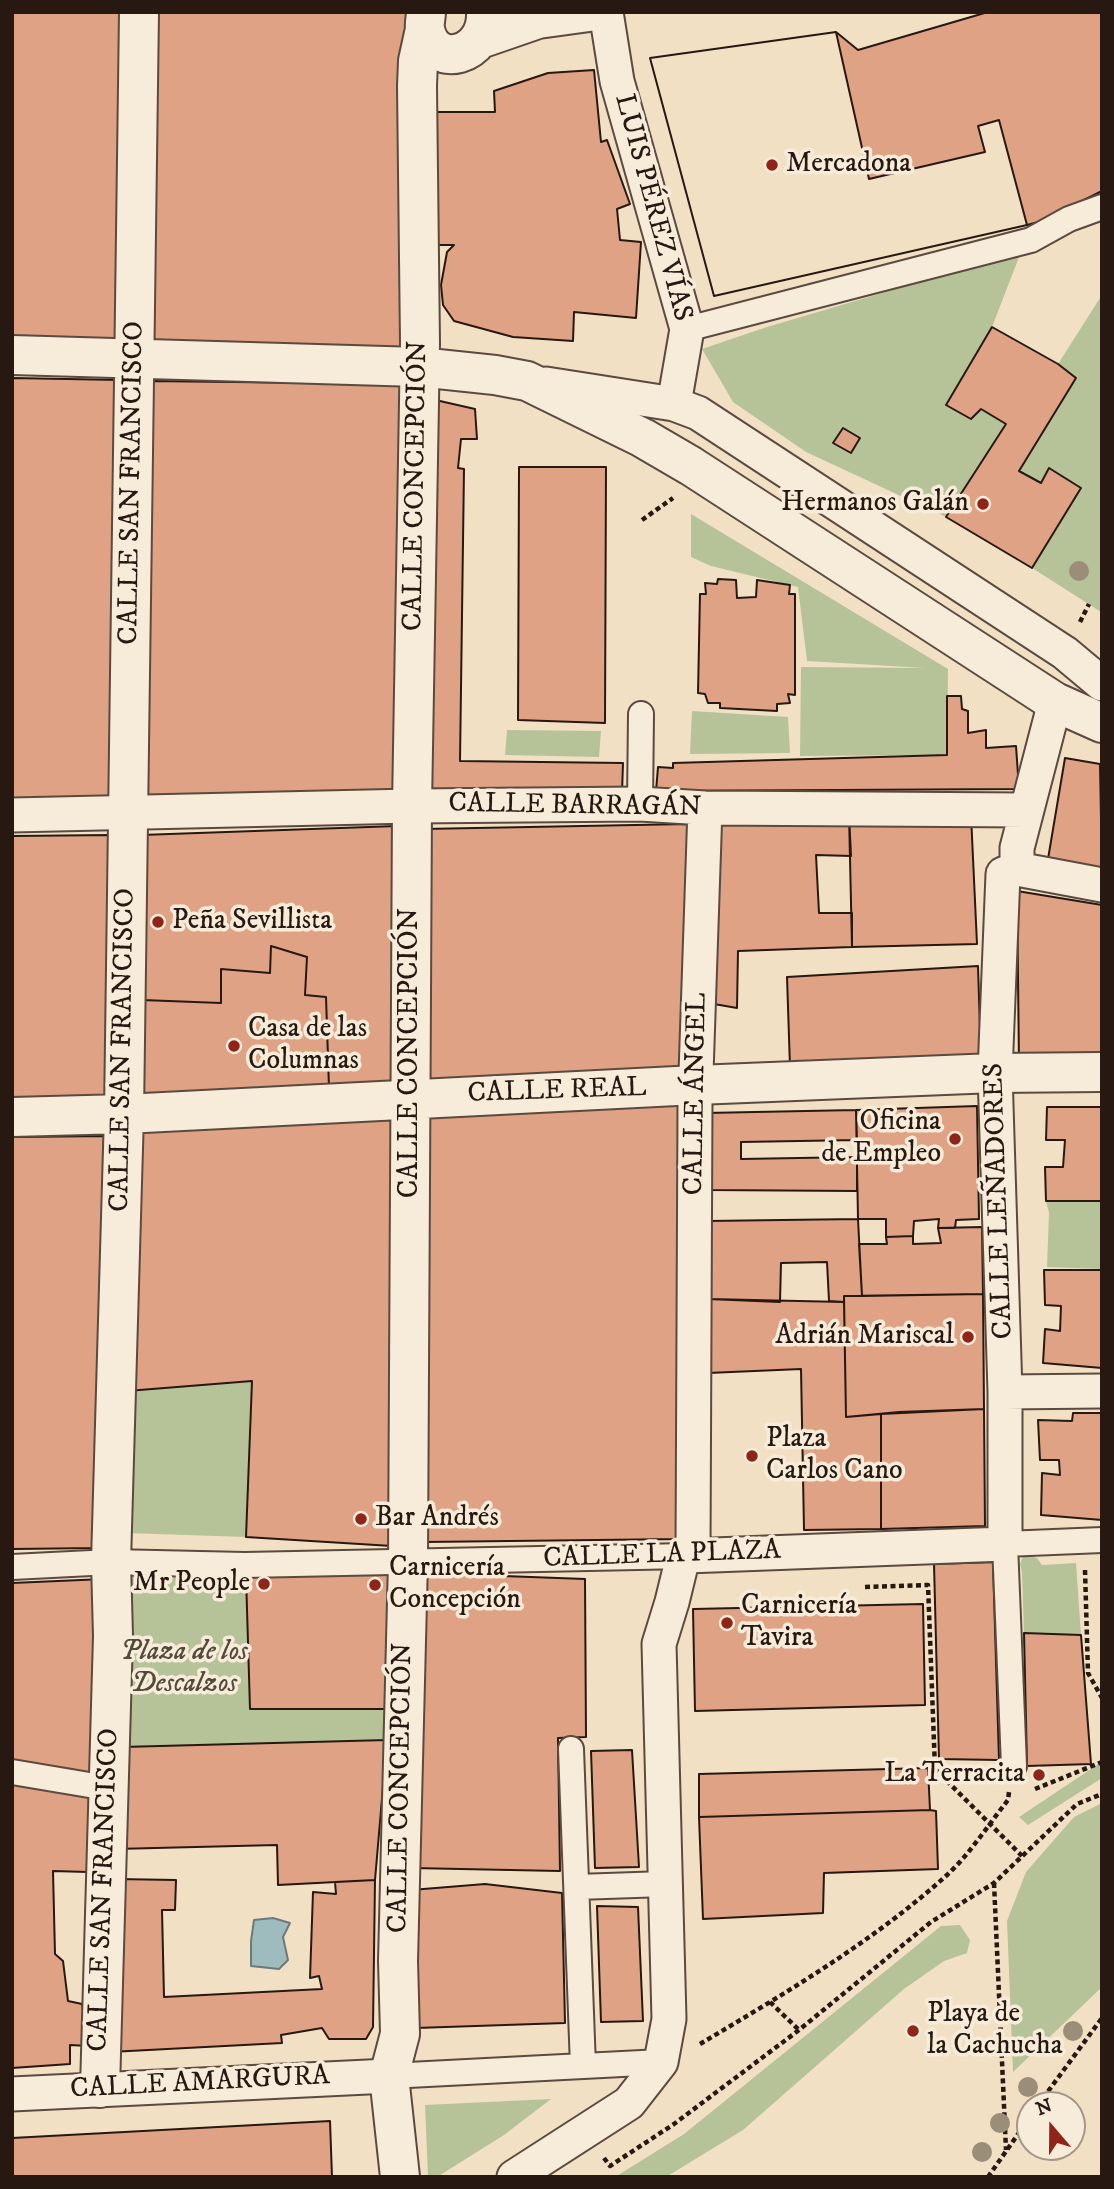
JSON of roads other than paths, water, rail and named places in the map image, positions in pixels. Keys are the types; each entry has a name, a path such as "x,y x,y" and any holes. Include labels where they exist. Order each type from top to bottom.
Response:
{"street":[{"name":"CALLE SAN FRANCISCO","path":"100,2088 124,1114 139,12"},
{"path":"426,21 431,43 442,52 456,55 470,50 483,25 524,15 589,12"},
{"name":"LUIS PÉREZ VÍAS","path":"606,12 617,81 687,329 674,404"},
{"name":"CALLE CONCEPCIÓN","path":"388,2076 400,2034 398,1961 408,1561 412,806 419,367 417,86 418,61 426,21"},
{"path":"687,329 1031,240 1069,219 1102,207"},
{"path":"12,355 419,367 495,375 674,404 698,413 731,434 1065,653 1102,684"},
{"path":"527,381 643,438 691,466 1055,702 1102,723"},
{"path":"1055,702 1017,848 1017,869 1102,885"},
{"path":"640,804 641,714"},
{"name":"CALLE BARRAGÁN","path":"12,815 640,804 705,808 1027,810"},
{"name":"CALLE ÁNGEL","path":"661,2062 669,2019 659,1644 682,1561 693,1550 696,1085 705,808"},
{"name":"CALLE LEÑADORES","path":"1005,1544 1005,1392 995,1073 1003,874 1017,869"},
{"name":"CALLE REAL","path":"12,1117 124,1114 696,1085 995,1073 1102,1072"},
{"path":"1005,1392 1102,1391"},
{"name":"CALLE LA PLAZA","path":"12,1567 111,1562 245,1565 687,1556 1093,1541"},
{"path":"1005,1544 1014,1766"},
{"path":"571,1749 583,2066"},
{"path":"12,1772 107,1788"},
{"path":"577,1886 666,1884"},
{"path":"400,2177 388,2076 661,2062"},
{"path":"514,2177 629,2103 661,2062"},
{"name":"CALLE AMARGURA","path":"12,2094 388,2076"}],"water":[{"path":"273,1918 290,1923 283,1937 288,1960 279,1969 251,1966 254,1920"}],"place":[{"name":"Mercadona","path":"772,165"},
{"name":"Hermanos Galán","path":"983,504"},
{"name":"Peña Sevillista","path":"158,922"},
{"name":"Casa de las Columnas","path":"234,1046"},
{"name":"Oficina de Empleo","path":"955,1139"},
{"name":"Adrián Mariscal","path":"968,1337"},
{"name":"Plaza Carlos Cano","path":"752,1456"},
{"name":"Bar Andrés","path":"361,1519"},
{"name":"Mr People","path":"264,1584"},
{"name":"Carnicería Concepción","path":"375,1585"},
{"name":"Carnicería Tavira","path":"727,1623"},
{"name":"La Terracita","path":"1039,1775"},
{"name":"Playa de la Cachucha","path":"913,2031"}],"park label":[{"name":"Plaza de los Descalzos","path":"184,1669"}]}
